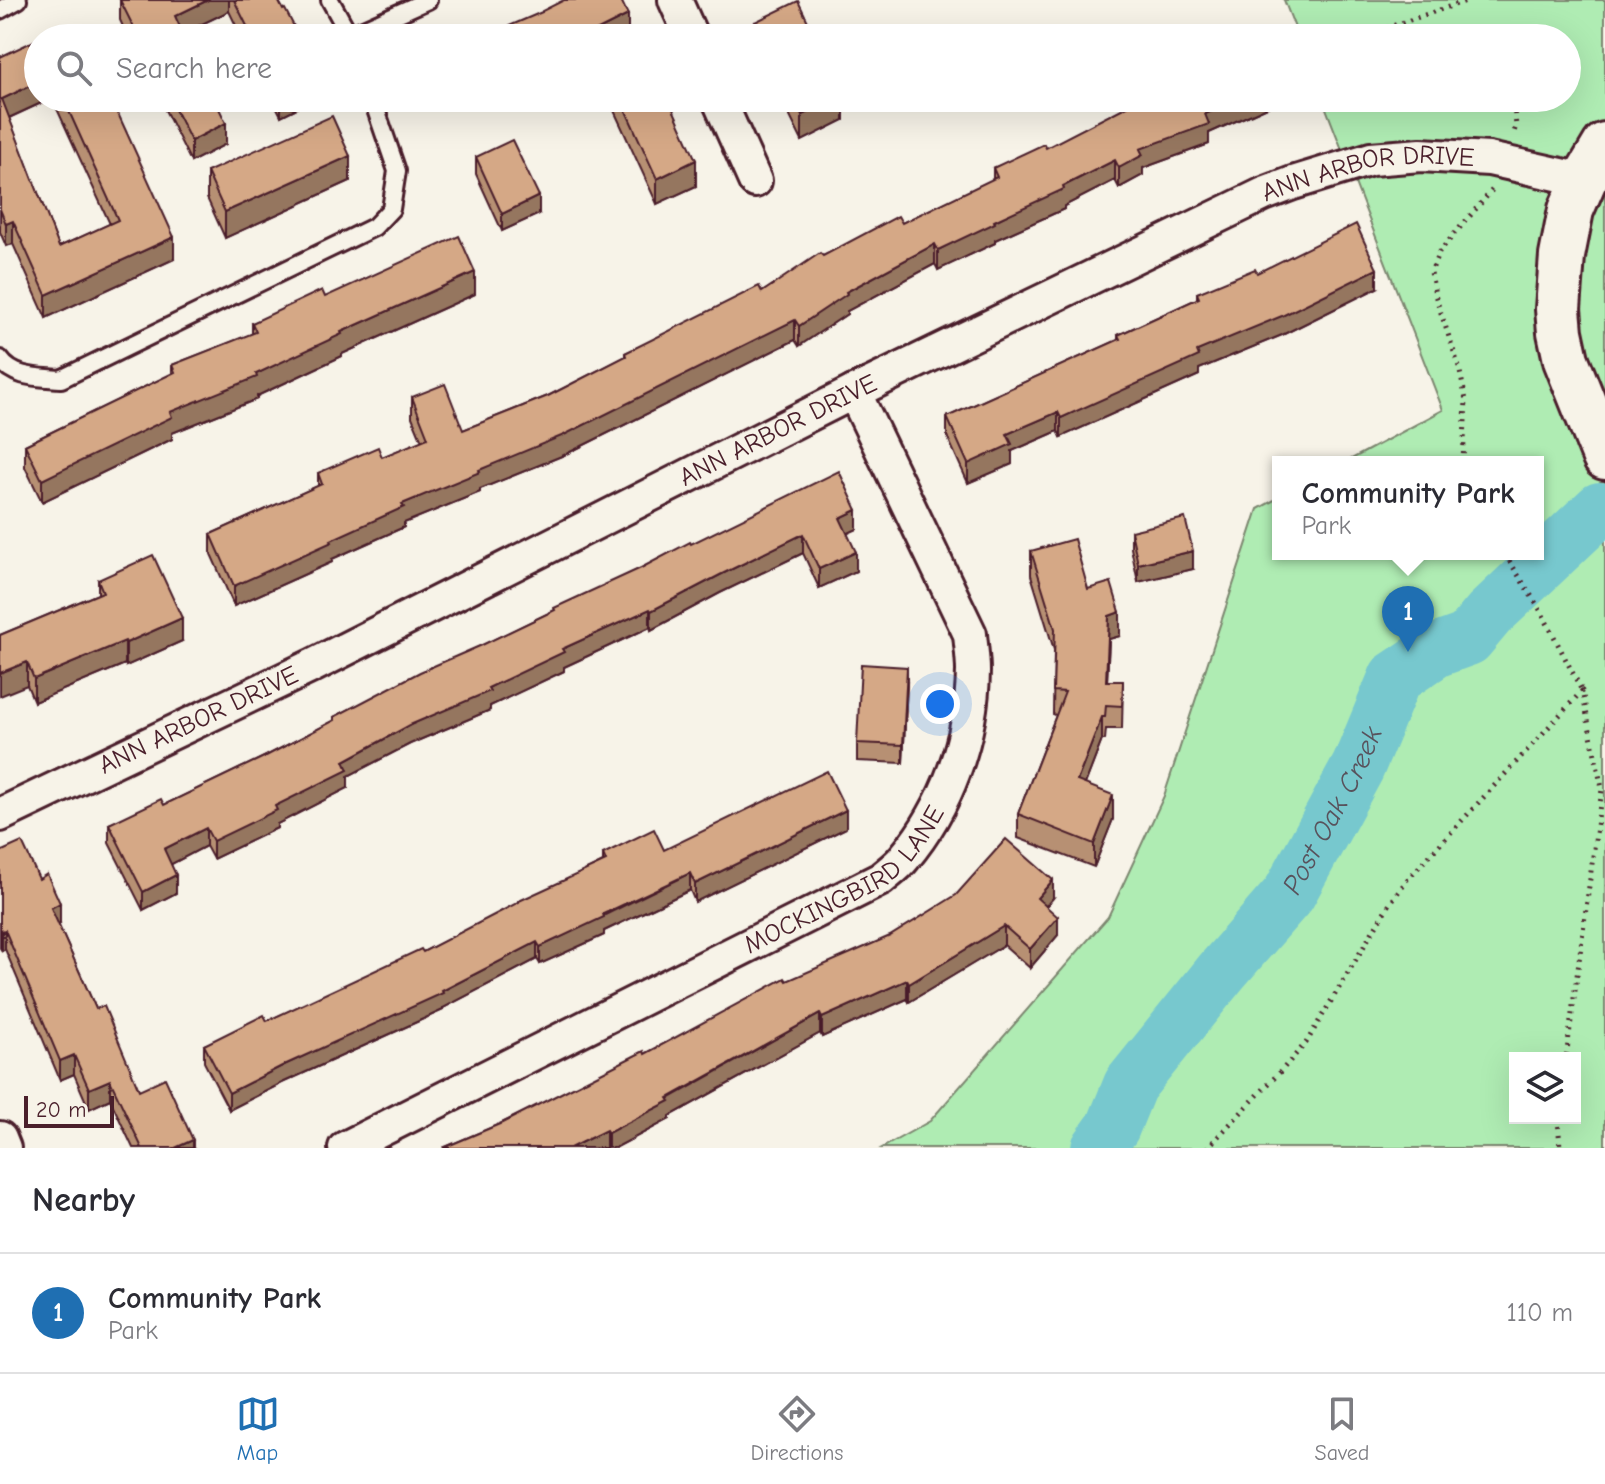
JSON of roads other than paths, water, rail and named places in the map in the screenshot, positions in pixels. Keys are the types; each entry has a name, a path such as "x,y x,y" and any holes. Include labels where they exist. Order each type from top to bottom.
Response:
{"street":[{"path":"675,0 686,24"},
{"path":"724,112 755,181"},
{"name":"ANN ARBOR DRIVE","path":"0,815 312,666 854,392 1264,194 1371,159 1421,155 1504,162 1594,162"},
{"path":"1594,162 1571,210 1562,256 1558,309 1566,360 1605,457"},
{"name":"MOCKINGBIRD LANE","path":"345,1148 881,879 903,860 937,812 955,768 970,712 973,670 970,634 854,392"},
{"path":"0,1138 4,1148"}],"lane":[{"path":"0,10 18,0"},
{"path":"330,0 343,24"},
{"path":"376,24 428,0"},
{"path":"0,359 4,365 23,376 61,379 374,227 391,209 397,171 377,112"}],"waterway":[{"name":"Post Oak Creek","path":"1098,1148 1113,1127 1130,1085 1289,894 1358,767 1395,678 1435,651 1468,639 1489,614 1600,509"}],"place":[{"name":"Community Park","path":"1408,652"}]}
